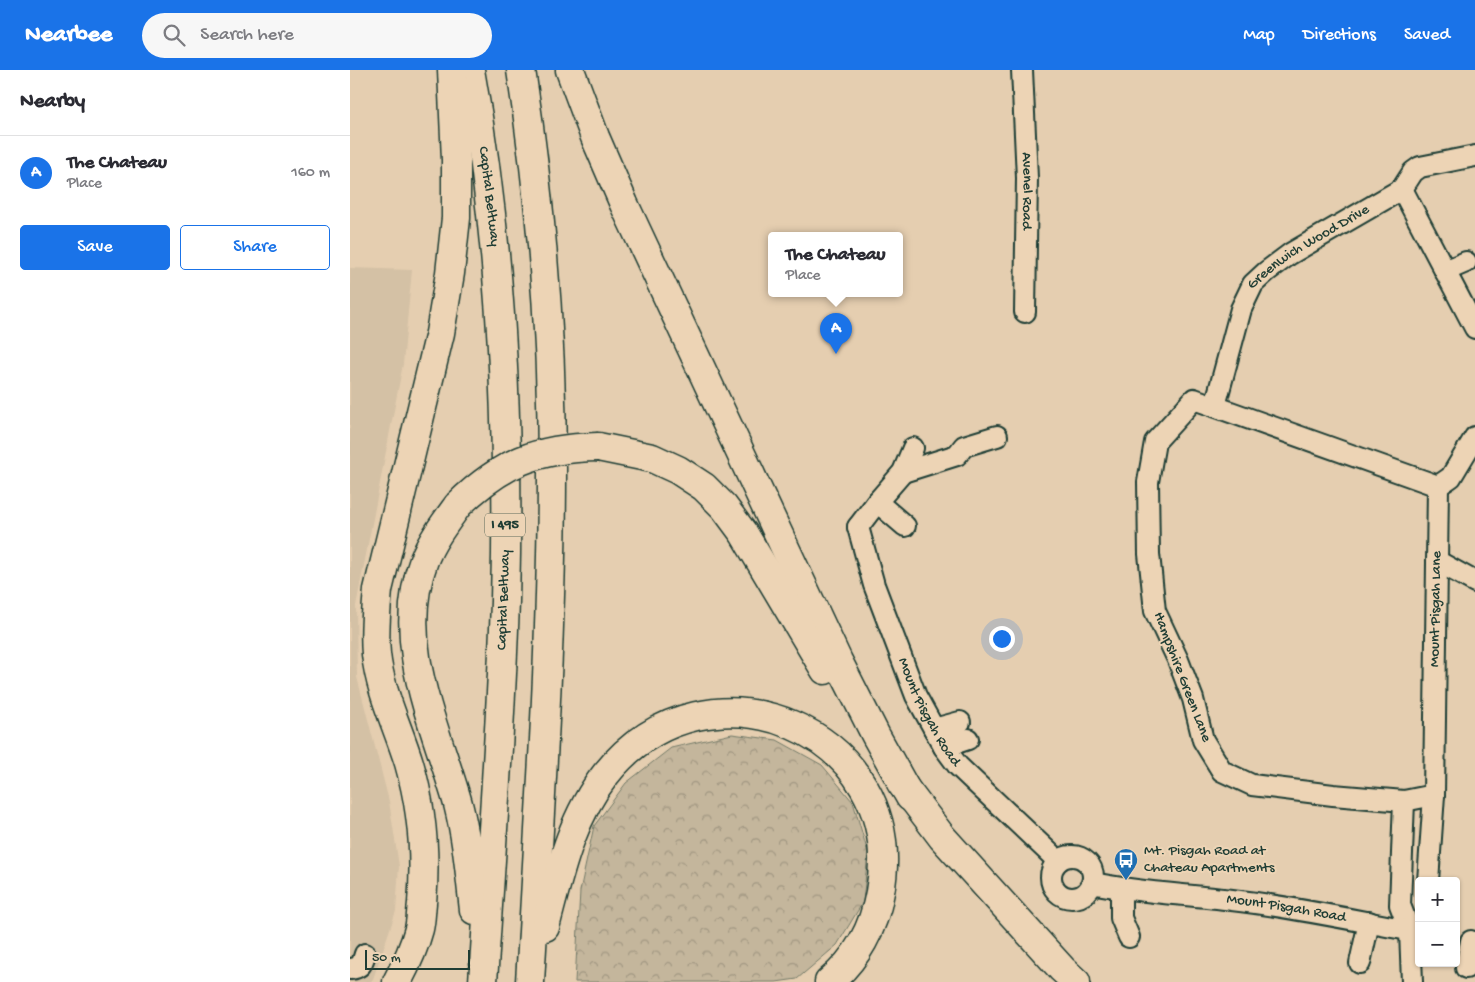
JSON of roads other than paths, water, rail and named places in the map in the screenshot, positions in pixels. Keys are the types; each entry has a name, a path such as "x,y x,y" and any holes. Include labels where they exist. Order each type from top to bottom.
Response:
{"highway":[{"path":"398,982 409,960 420,927 423,855 416,792 409,763 384,689 376,655 375,622 378,590 440,333 450,273 456,218 456,160 452,70"},
{"name":"Capital Beltway","path":"470,70 486,168 494,233 502,346 506,472 505,600 482,982"},
{"path":"521,70 541,230 548,346 552,466 551,602 530,982"},
{"path":"570,70 624,204 830,643 876,736 910,797"},
{"path":"482,982 465,836 414,652 412,618 416,588 424,560 438,532 458,505 477,486 520,460 574,447 598,447 652,458 678,470 704,487 724,507 744,534 824,669 910,797 942,837 1076,982"},
{"path":"530,982 563,857 576,825 592,794 606,774 626,753 650,734 675,722 703,714 731,711 759,714 781,720 804,730 822,742 841,758 858,777 869,797 878,820 882,846 883,875 878,904 868,932 854,956 829,982"}],"street":[{"name":"Avenel Road","path":"1022,70 1027,178 1025,312"},
{"name":"Greenwich Wood Drive","path":"1215,406 1241,309 1254,284 1266,272 1290,254 1402,188 1413,172 1420,167 1475,156"},
{"path":"1402,188 1475,328"},
{"path":"1445,271 1466,262"},
{"name":"Hampshire Green Lane","path":"1404,801 1252,785 1222,771 1203,740 1193,699 1178,660 1155,611 1148,554 1148,482 1155,442 1194,399 1438,486"},
{"path":"904,472 957,455 964,446 997,436"},
{"path":"1438,486 1452,477 1475,437"},
{"path":"905,526 877,502 904,472 913,448"},
{"name":"Mount Pisgah Lane","path":"1428,877 1434,795 1438,486"},
{"name":"Mount Pisgah Road","path":"877,502 851,523 916,696 944,747 958,766 1058,861"},
{"path":"1437,562 1475,582"},
{"path":"934,729 964,730 944,747"},
{"path":"1415,927 1400,905 1404,801 1434,795"},
{"path":"1073,855 1080,857 1092,867 1093,883 1084,894 1077,897 1072,898 1062,895 1052,883 1053,867 1065,857 1073,855"},
{"name":"Mount Pisgah Road","path":"1093,883 1121,889 1232,900 1415,928"},
{"path":"1121,889 1121,918 1129,937"},
{"path":"1360,963 1369,922"},
{"path":"1466,968 1467,941"},
{"path":"1412,982 1415,942"},
{"path":"350,969 357,969 362,965 365,954"}],"place":[{"name":"The Chateau","path":"836,354"},
{"name":"Mt. Pisgah Road at Chateau Apartments","path":"1126,881"}]}
